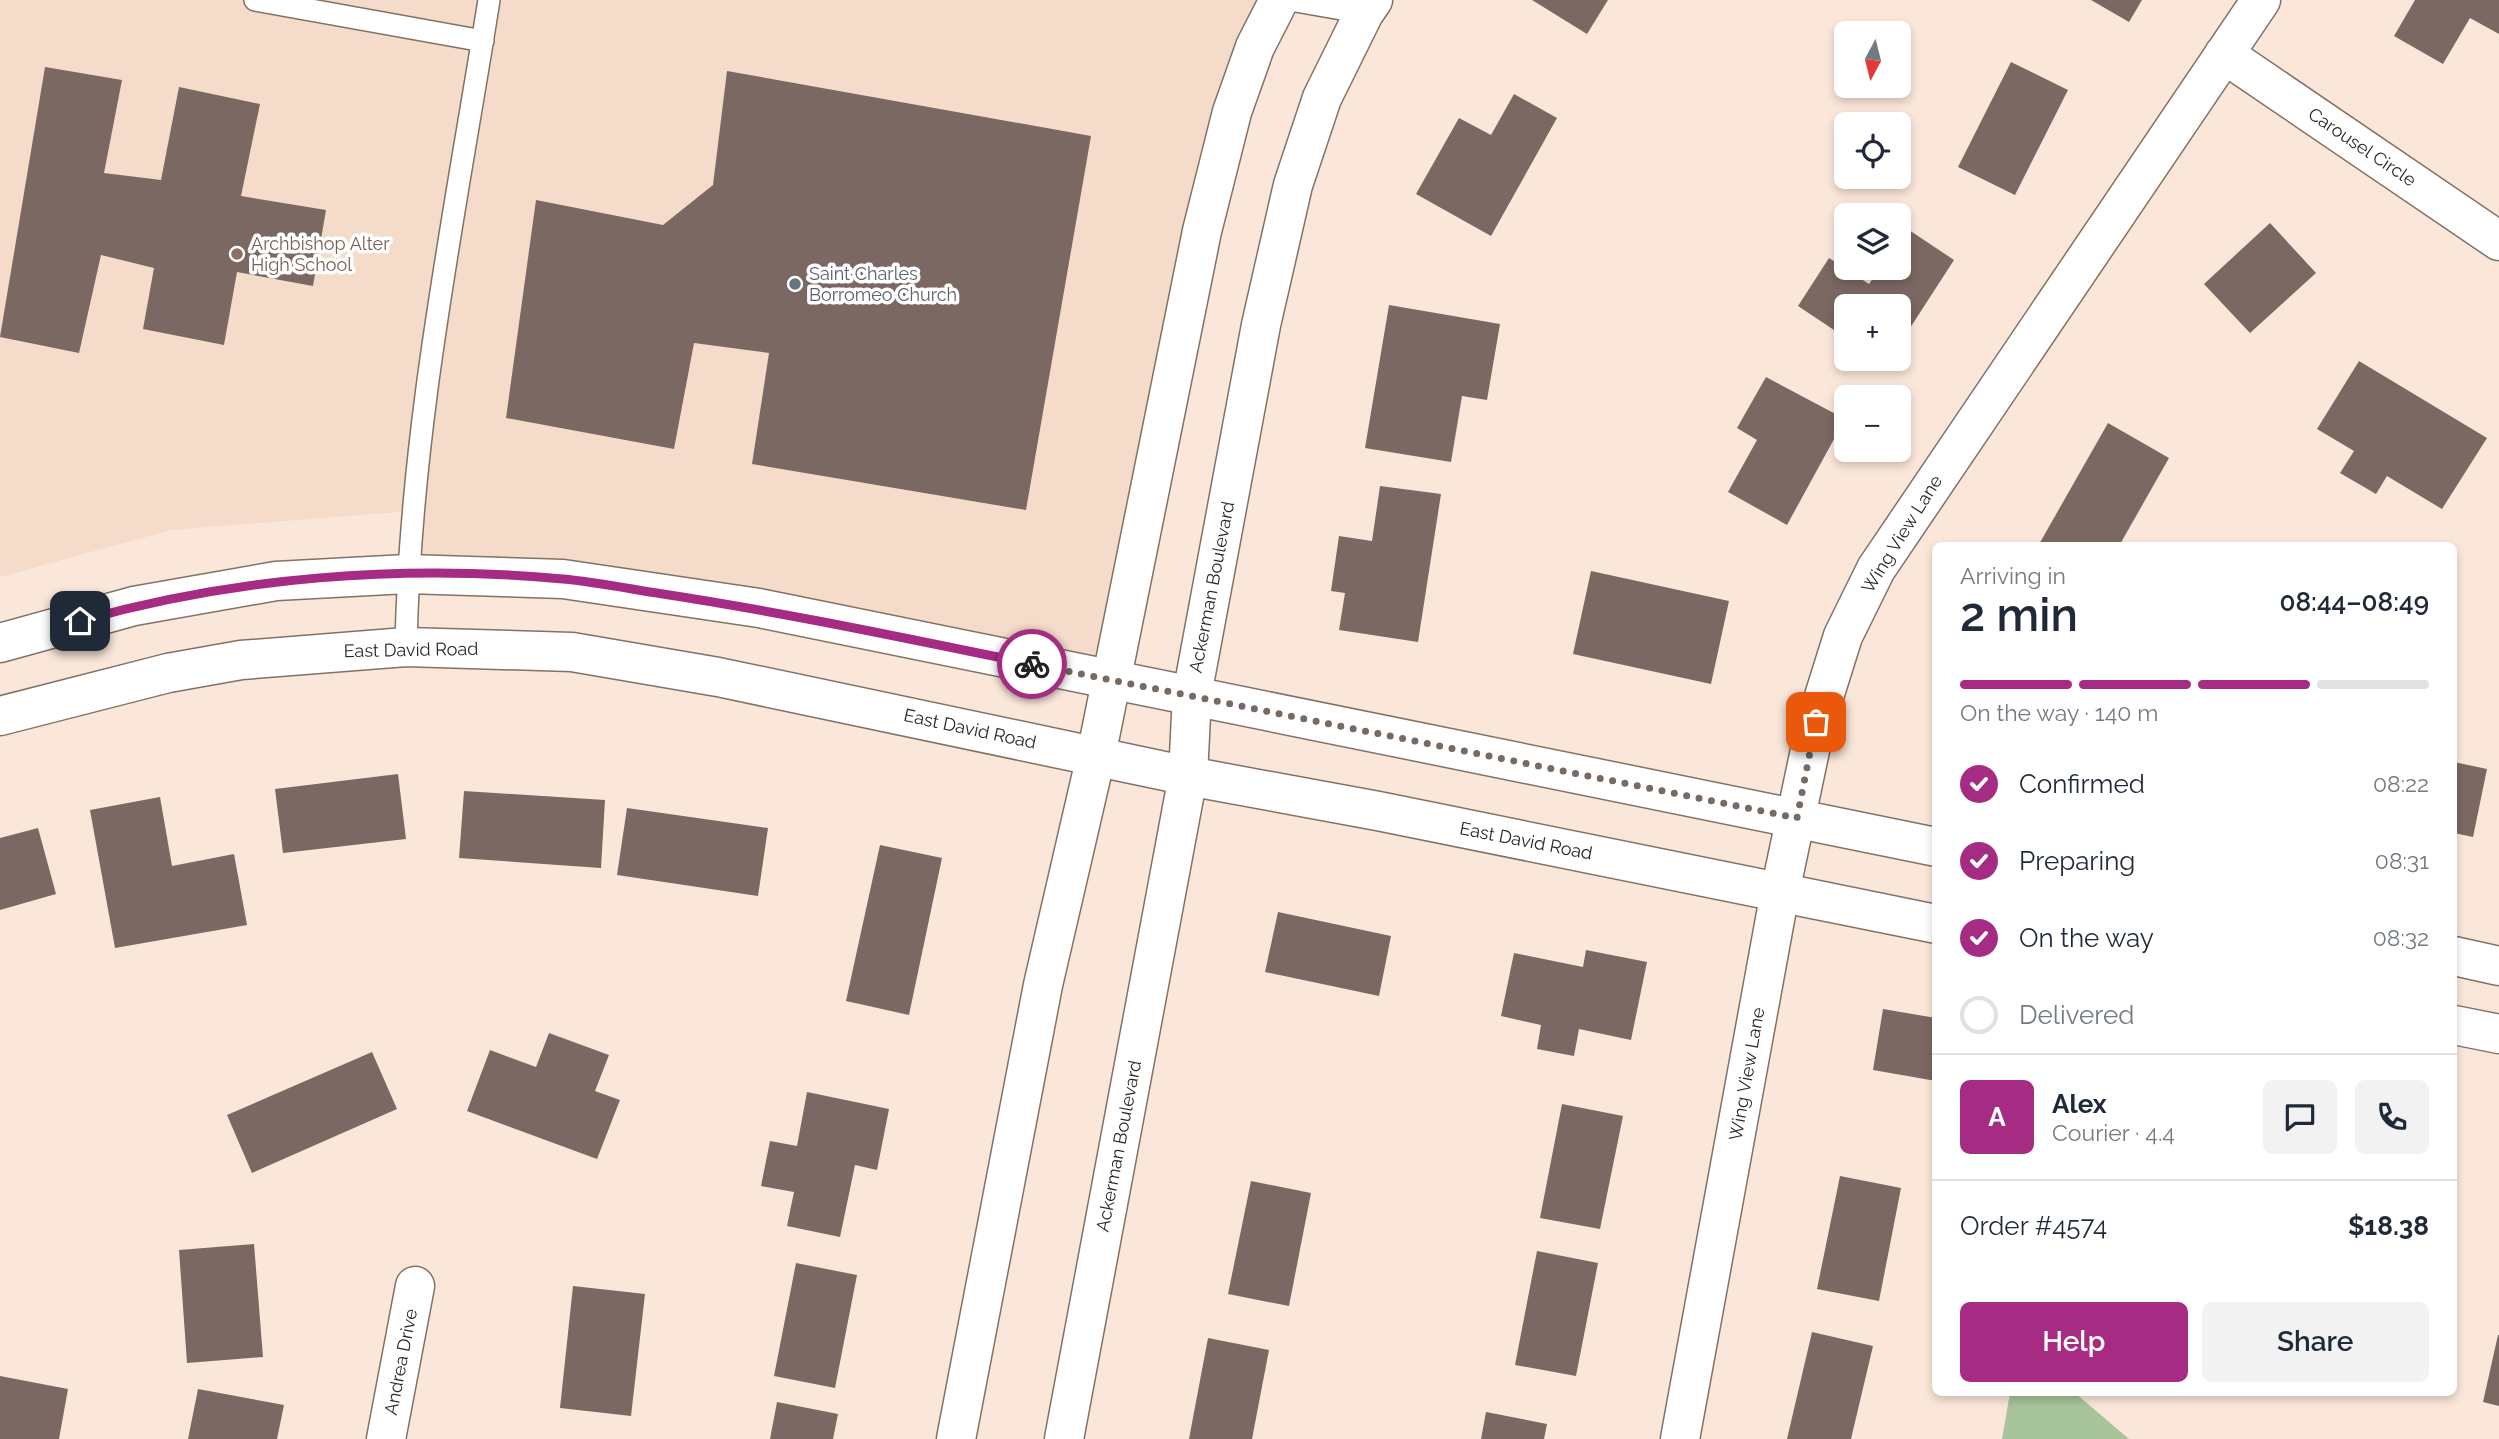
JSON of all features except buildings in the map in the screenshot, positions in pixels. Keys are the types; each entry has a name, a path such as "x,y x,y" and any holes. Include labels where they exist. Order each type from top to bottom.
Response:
{"street":[{"path":"956,1439 1043,985 1096,755 1202,231 1232,112 1255,47 1279,0"},
{"name":"Wing View Lane","path":"1680,1439 1780,892 1816,722 1843,636 1876,569 2261,0"},
{"name":"Ackerman Boulevard","path":"1064,1439 1188,776 1192,695 1261,325 1293,185 1322,98 1369,7"},
{"name":"Carousel Circle","path":"2224,54 2499,241"},
{"path":"0,643 134,606 263,583 407,574 563,579 733,604 1932,846"},
{"name":"East David Road","path":"0,716 168,673 241,660 406,647 572,652 718,677 1188,776 1932,922"},
{"path":"2457,957 2499,965"},
{"path":"2457,1026 2499,1034"},
{"name":"Andrea Drive","path":"386,1439 415,1286"}],"lane":[{"path":"255,0 483,41"},
{"path":"406,647 407,574 418,446 489,0"},
{"path":"1290,0 1369,7"}],"shaded area":[{"path":"0,0 1279,0 1255,47 1111,680 407,574 412,511 171,530 0,577"}],"green space":[{"path":"2009,1396 2079,1396 2129,1439 2002,1439"}],"way so far":[{"path":"1032,664 1797,818 1816,722"}],"place":[{"name":"Archbishop Alter High School","path":"237,254"},
{"name":"Saint Charles Borromeo Church","path":"795,284"}],"route":[{"path":"80,621 134,606 276,581 407,574 563,579 759,608 1032,664"}]}
